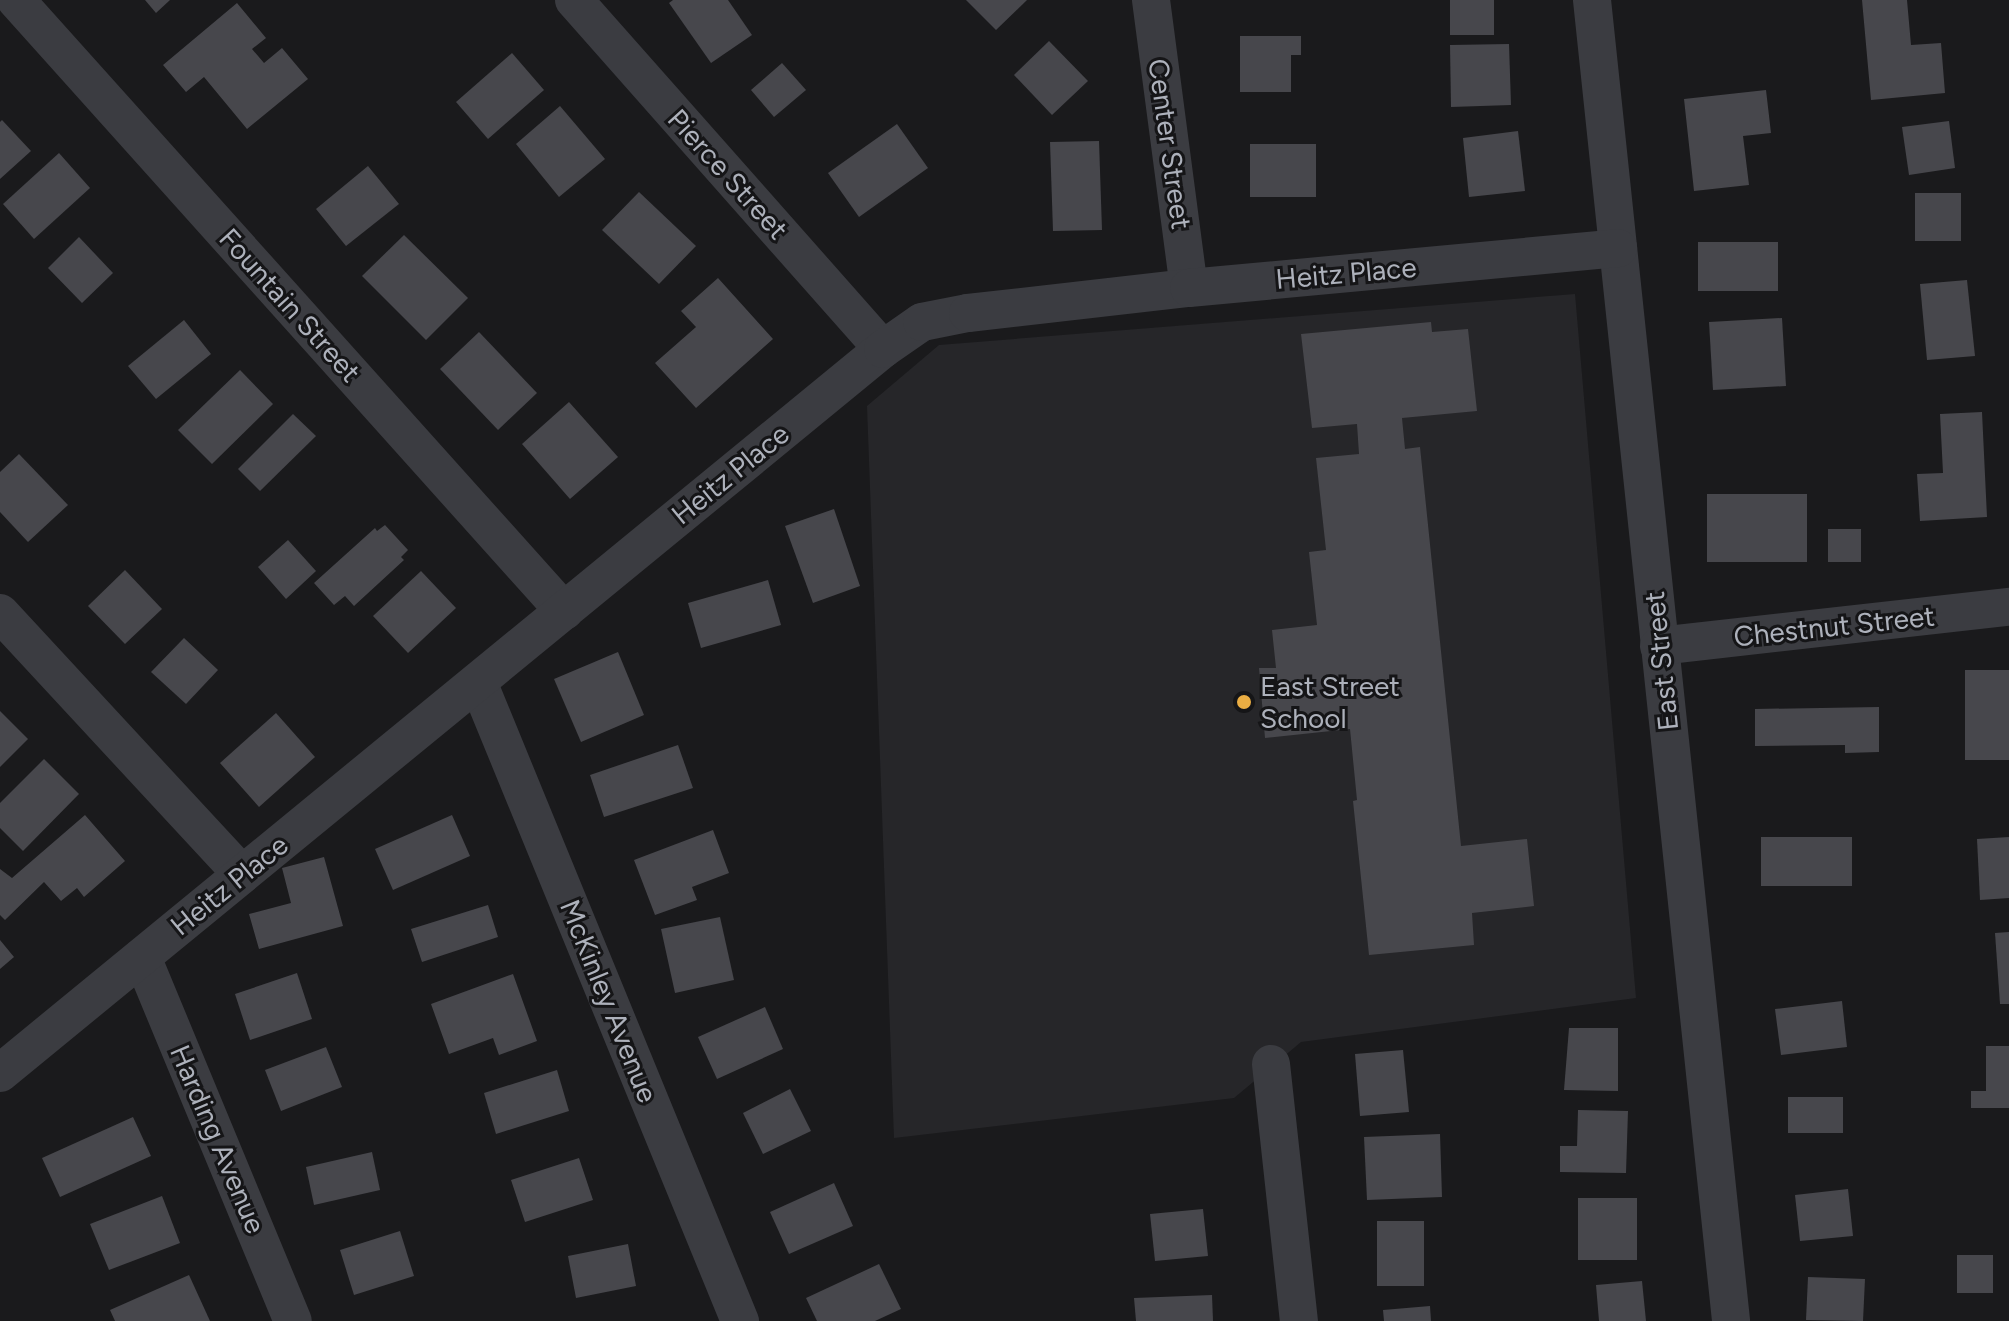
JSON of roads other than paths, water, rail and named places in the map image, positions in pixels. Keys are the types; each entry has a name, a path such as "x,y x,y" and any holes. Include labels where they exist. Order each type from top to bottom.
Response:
{"street":[{"name":"Fountain Street","path":"16,0 564,611"},
{"name":"Pierce Street","path":"574,0 883,349"},
{"name":"Center Street","path":"1151,0 1189,288"},
{"name":"East Street","path":"1592,0 1731,1321"},
{"name":"Heitz Place","path":"0,1073 883,349 922,322 968,313 1189,288 1618,248"},
{"name":"Chestnut Street","path":"1659,646 2009,607"},
{"path":"0,613 242,874"},
{"name":"McKinley Avenue","path":"478,682 740,1321"},
{"name":"Harding Avenue","path":"142,957 293,1321"},
{"path":"1271,1064 1299,1321"}],"place":[{"name":"East Street School","path":"1244,702"}]}
